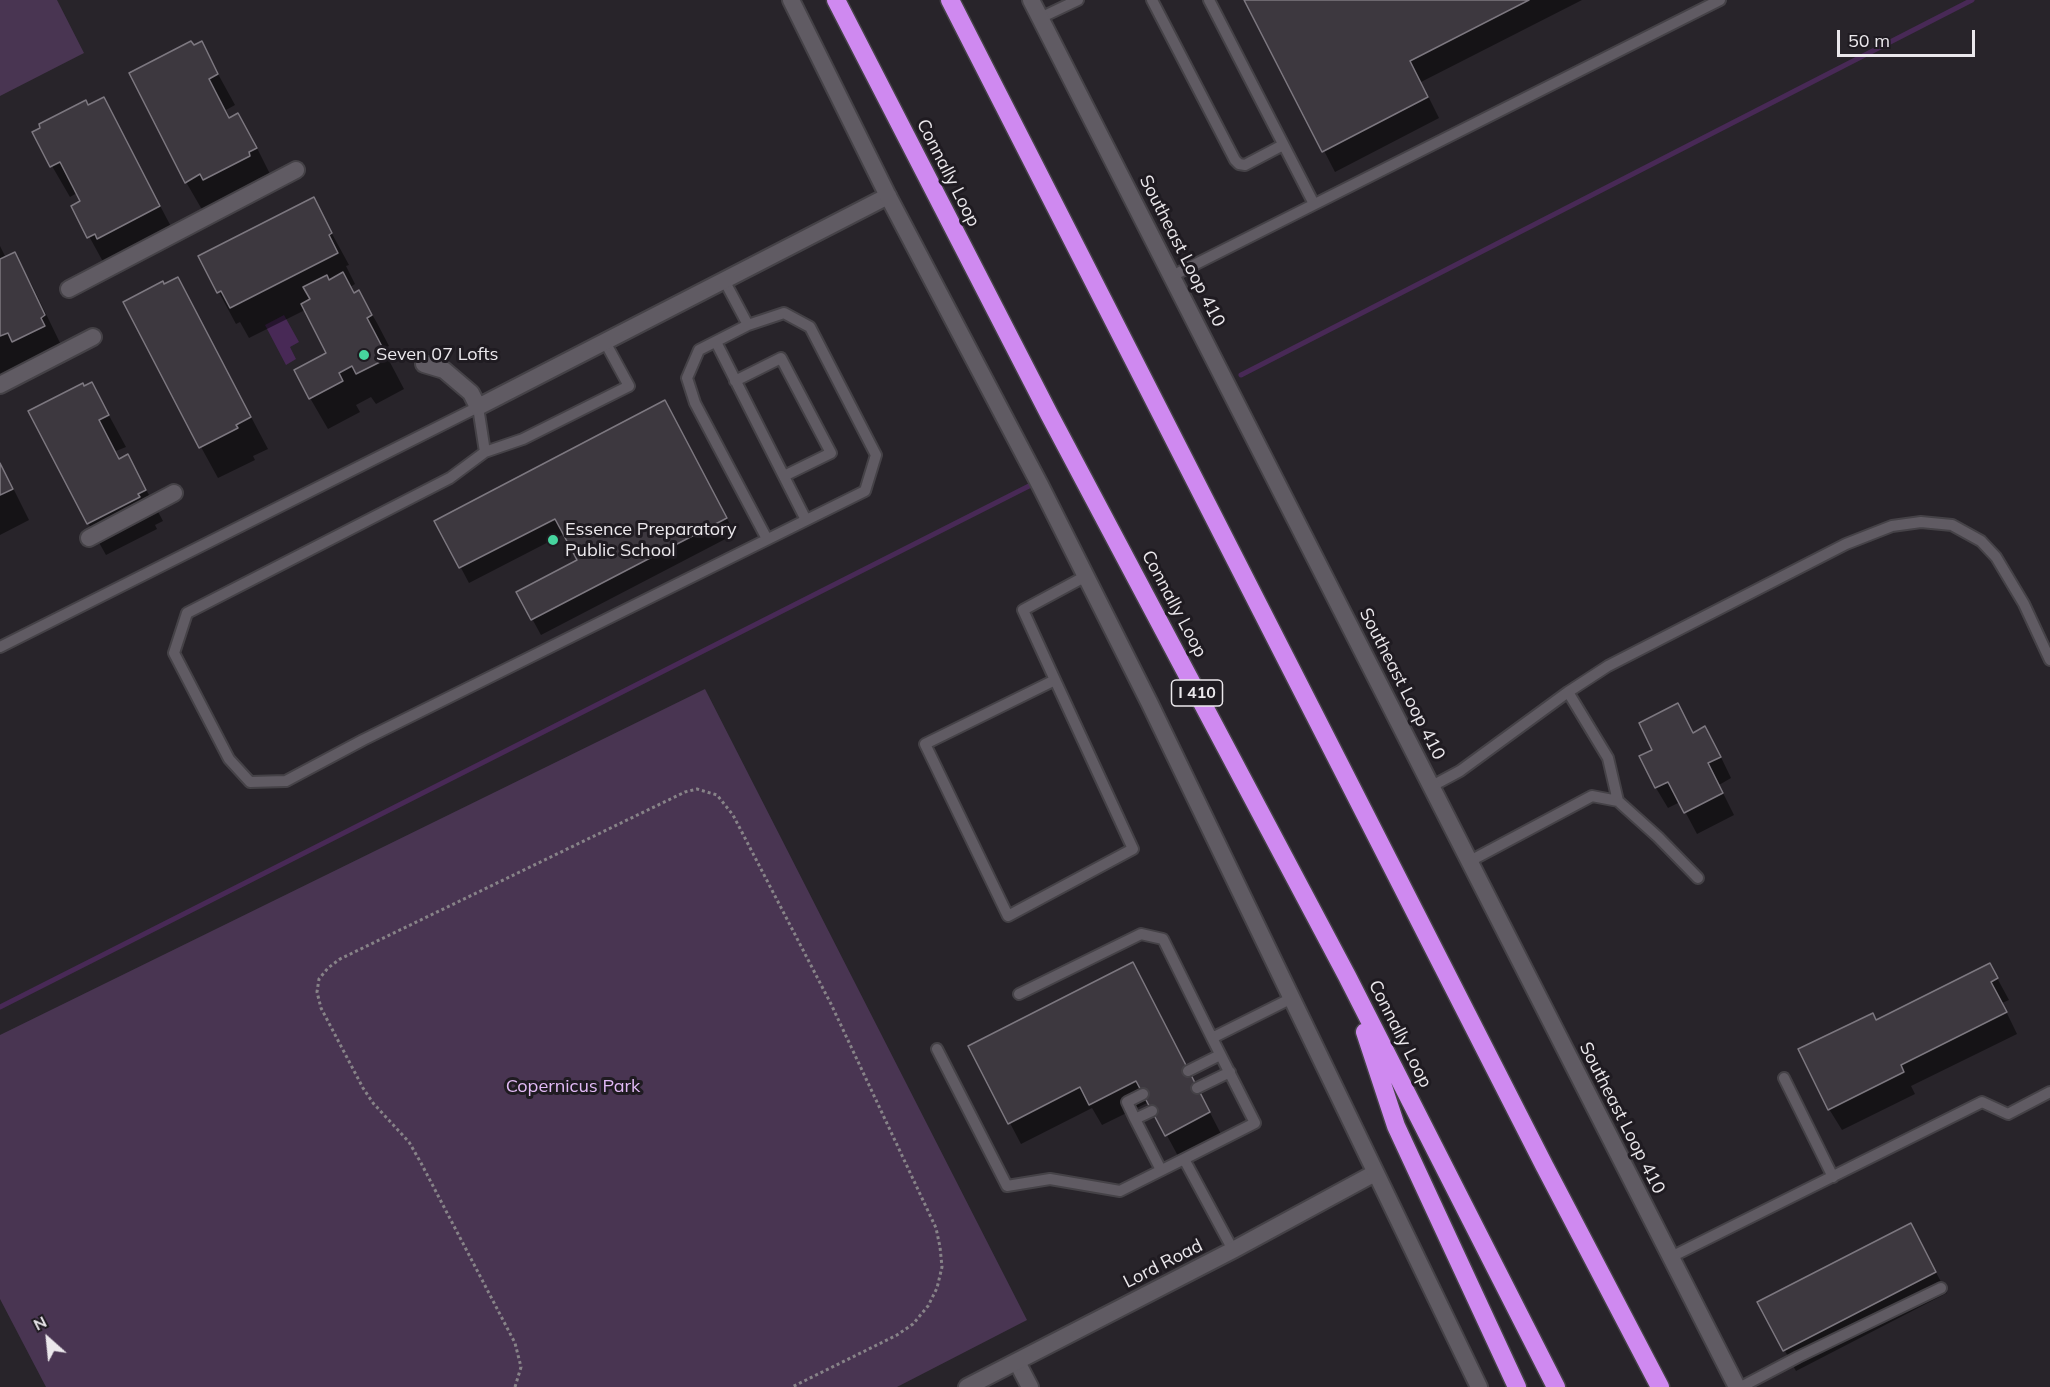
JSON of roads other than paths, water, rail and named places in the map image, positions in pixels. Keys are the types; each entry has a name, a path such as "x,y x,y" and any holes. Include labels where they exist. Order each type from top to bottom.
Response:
{"highway":[{"name":"Connally Loop","path":"836,0 1049,414 1347,976 1556,1387"},
{"path":"950,0 1523,1125 1660,1387"},
{"path":"1347,976 1396,1126 1517,1387"}],"main road":[{"path":"791,0 888,196 1086,576 1154,712 1479,1387"},
{"name":"Southeast Loop 410","path":"1031,0 1739,1387"},
{"path":"69,289 296,170"},
{"path":"424,364 444,370 471,393 478,407 888,196"},
{"path":"0,385 93,337"},
{"path":"89,538 174,493"},
{"name":"Lord Road","path":"967,1387 1233,1250 1375,1173"},
{"path":"1017,1362 1030,1387"}],"lane":[{"path":"1040,18 1078,0"},
{"path":"1152,0 1235,160 1245,165 1283,145"},
{"path":"1209,0 1314,204"},
{"path":"1172,276 1720,0"},
{"path":"724,280 748,325"},
{"path":"605,342 629,386 523,438 485,452 450,478 187,613 174,653 229,759 250,782 286,780 865,491 876,455 810,327 784,313 748,325 699,350 687,378 696,402 767,539"},
{"path":"716,342 806,520"},
{"path":"735,381 781,358 831,453 784,476"},
{"path":"0,647 478,407 485,452"},
{"path":"1432,786 1460,771 1568,692 1608,666 1846,544 1892,526 1921,522 1952,525 1981,541 1996,557 2024,604 2050,660"},
{"path":"1055,680 925,744 1008,916 1133,849 1023,610 1086,576"},
{"path":"1568,692 1608,758 1618,801"},
{"path":"1470,861 1592,796 1618,801 1658,837 1698,878"},
{"path":"937,1049 1007,1186 1050,1179 1120,1191 1255,1123 1163,939 1141,934 1018,994"},
{"path":"1212,1038 1292,998"},
{"path":"1188,1071 1220,1055"},
{"path":"1197,1088 1230,1072"},
{"path":"1784,1078 1833,1177"},
{"path":"1671,1257 1982,1102 2008,1114 2050,1092"},
{"path":"1143,1094 1127,1102 1161,1170"},
{"path":"1135,1119 1152,1111"},
{"path":"1184,1159 1233,1250"},
{"path":"1739,1387 1941,1287"}],"waterway":[{"path":"1241,375 1972,0"},
{"path":"0,1007 1029,486"}],"place":[{"name":"Seven 07 Lofts","path":"364,355"},
{"name":"Essence Preparatory Public School","path":"553,540"}],"park label":[{"name":"Copernicus Park","path":"573,1087"}]}
